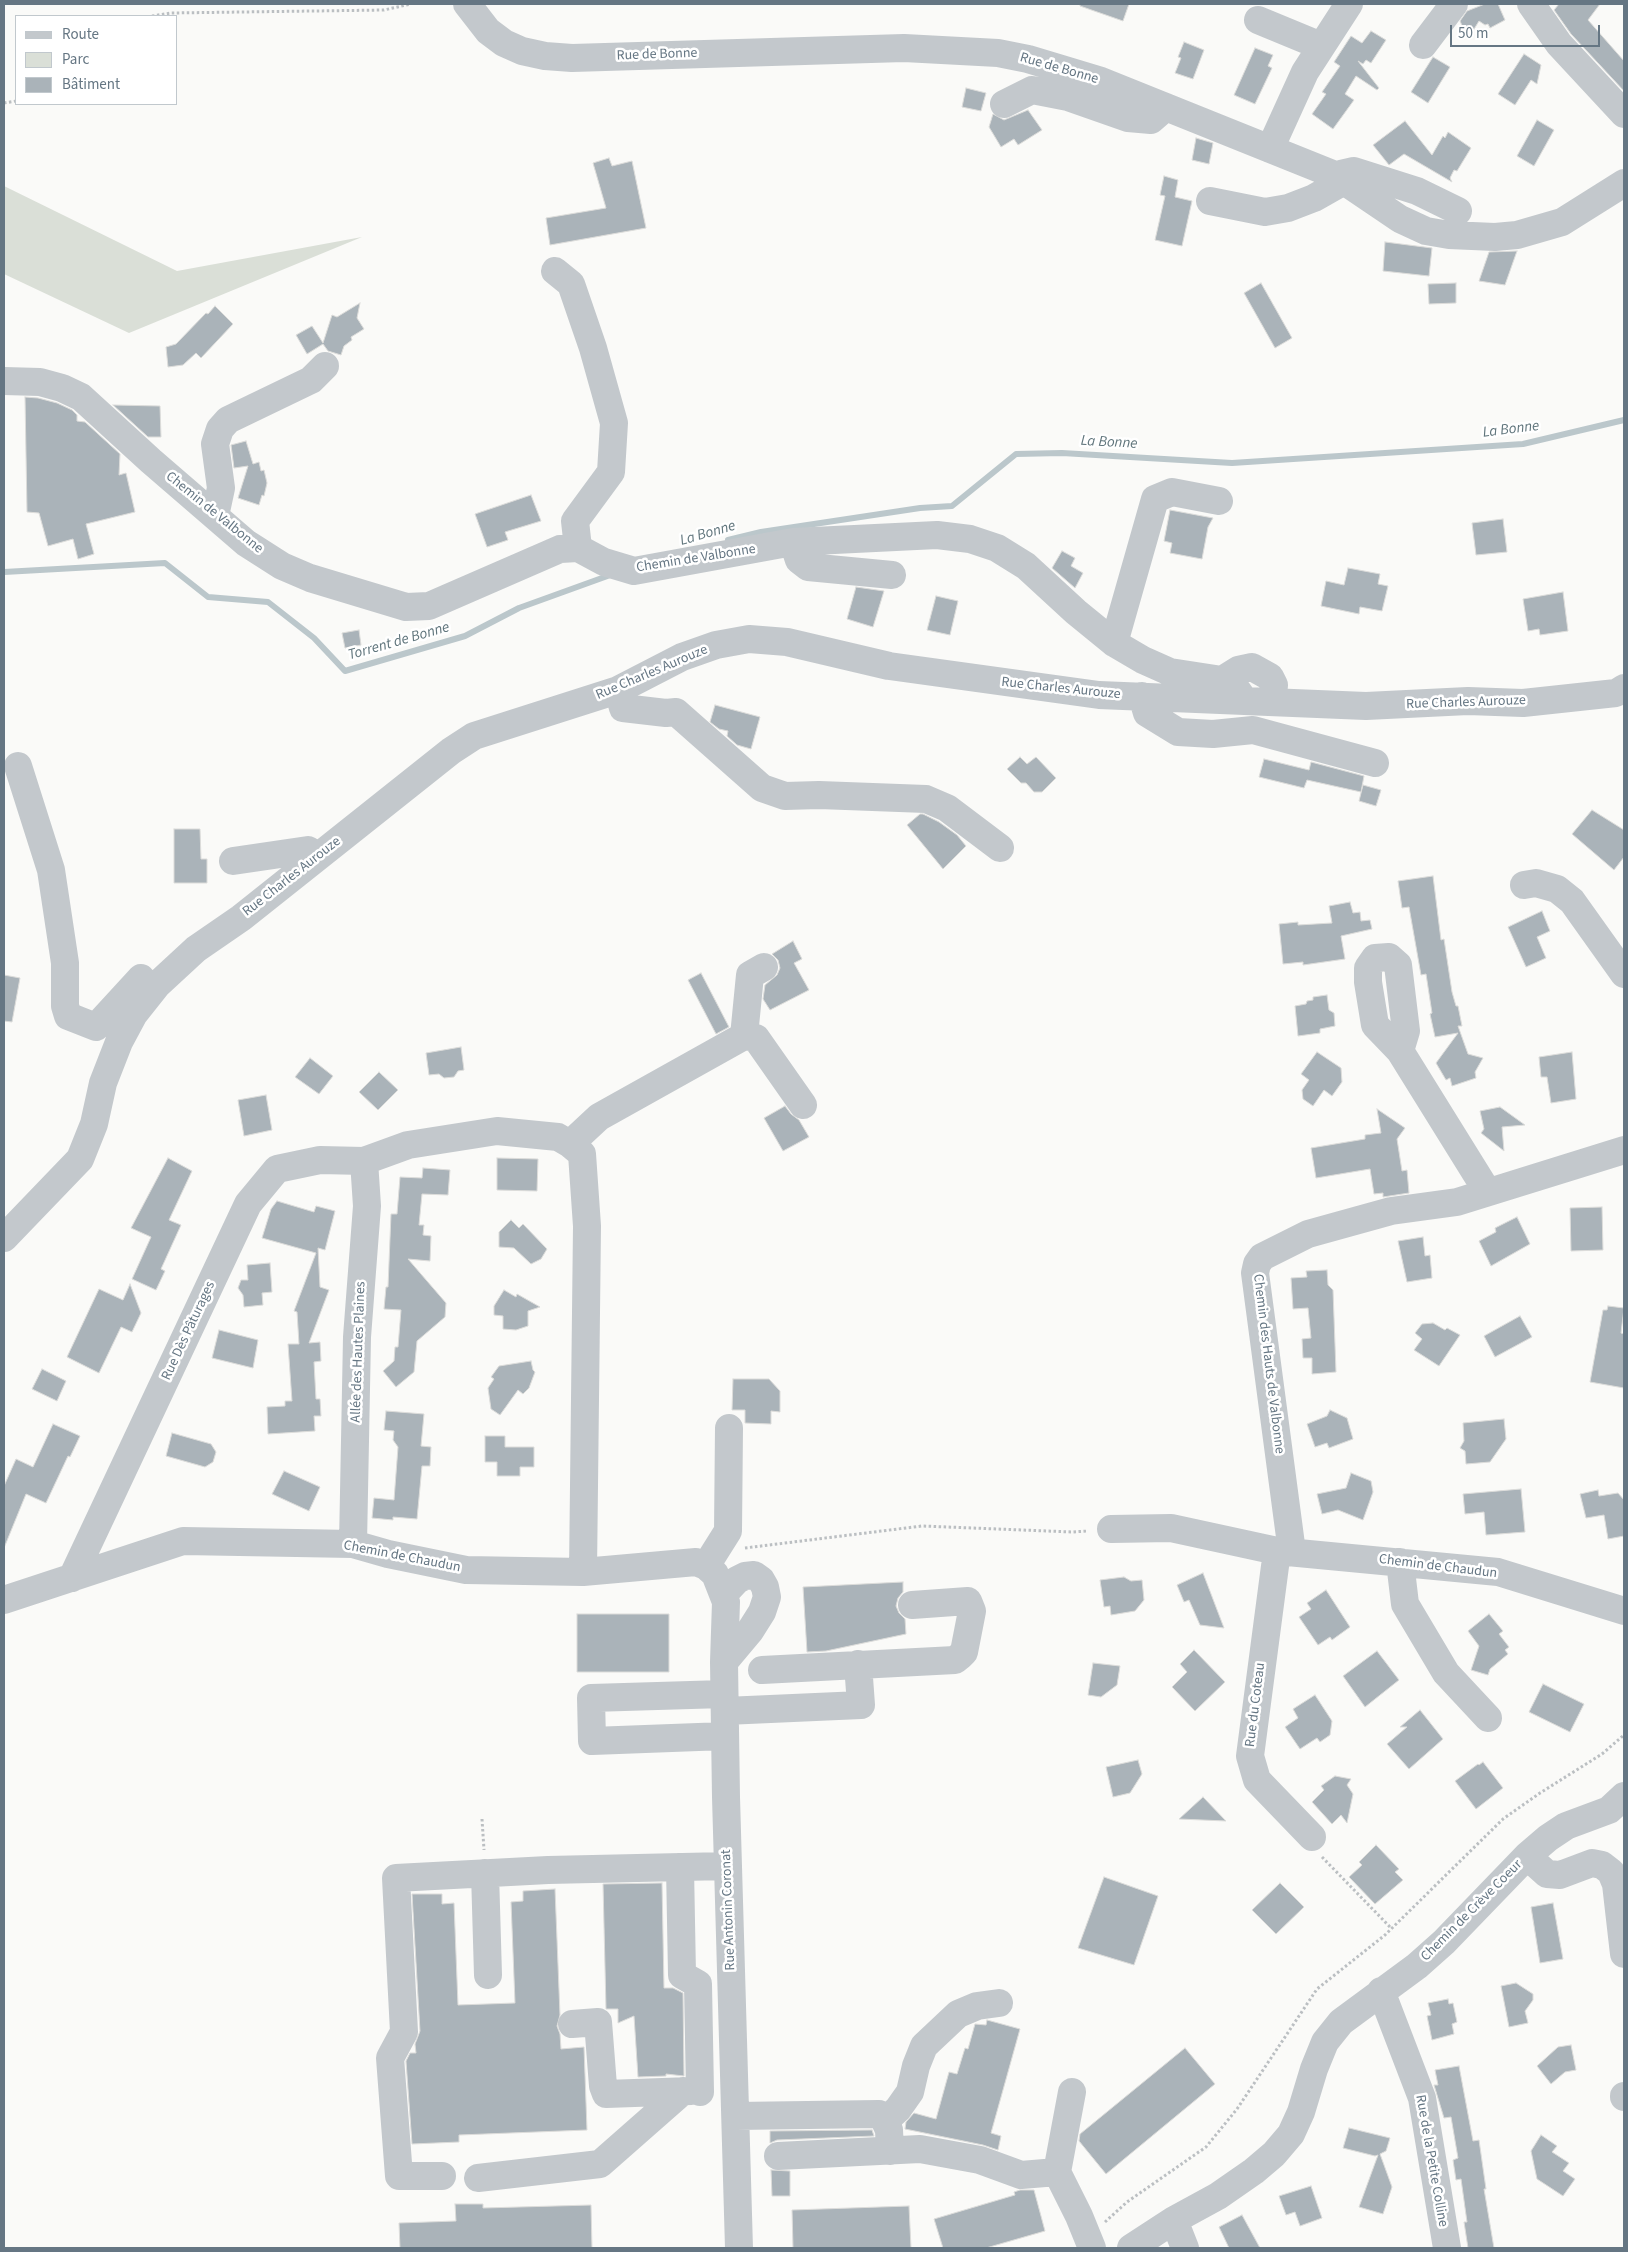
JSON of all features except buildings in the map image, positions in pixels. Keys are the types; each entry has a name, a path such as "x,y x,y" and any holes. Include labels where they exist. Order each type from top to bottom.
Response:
{"street":[{"name":"Rue de Bonne","path":"468,4 488,31 504,43 522,51 544,56 572,58 904,48 998,53 1101,80 1339,178 1400,219 1426,231 1450,235 1480,237 1517,235 1562,222 1624,183"},
{"path":"1270,149 1305,72 1349,4"},
{"path":"1423,45 1454,4"},
{"path":"1531,4 1559,44 1624,114"},
{"path":"1258,20 1321,46"},
{"path":"1004,104 1032,90 1068,97 1128,118 1151,120 1166,107"},
{"path":"1210,201 1265,212 1288,208 1314,198 1339,178 1354,171 1417,191 1458,211"},
{"path":"555,271 571,284 614,423 611,472 575,522 578,548"},
{"path":"215,516 221,488 215,444 220,429 228,420 311,380 325,366"},
{"name":"Chemin de Valbonne","path":"4,381 40,382 62,388 81,397 215,516 246,542 282,566 310,578 406,607 429,606 560,549 578,548 604,562 634,571 793,542 937,535 970,540 997,548 1026,566 1076,612 1114,643 1143,660 1170,672 1222,680"},
{"path":"1114,643 1155,499 1172,492 1219,501"},
{"path":"793,542 799,560 808,567 892,575"},
{"name":"Rue Charles Aurouze","path":"4,1238 80,1159 94,1124 103,1083 119,1042 134,1014 157,984 196,949 224,930 368,819 451,751 474,736 618,690 682,657 716,645 749,640 786,642 889,666 1099,695 1366,706 1468,701 1523,703 1621,695"},
{"path":"1222,680 1238,670 1252,667 1270,677 1274,685 1272,702"},
{"path":"1222,680 1234,686 1244,700"},
{"path":"618,690 623,708 666,713 676,712 762,788 784,796 819,795 926,799 947,808 1000,848"},
{"path":"1142,696 1147,713 1178,732 1213,734 1253,730 1375,763"},
{"path":"18,766 51,870 65,963 65,1006 68,1016 96,1027 155,963 210,927 224,930"},
{"path":"233,861 308,850 318,856"},
{"path":"1524,885 1536,884 1556,888 1572,901 1624,974"},
{"path":"744,1036 750,975 764,967"},
{"path":"570,1144 599,1117 744,1036 756,1038 803,1105"},
{"path":"1400,1051 1488,1191"},
{"path":"364,1161 408,1145 497,1131 558,1136 582,1154 587,1226 583,1572"},
{"name":"Chemin des Hauts de Valbonne","path":"1285,1551 1255,1273 1257,1264 1262,1257 1308,1234 1391,1212 1456,1202 1624,1150"},
{"name":"Rue Dès Pâturages","path":"72,1578 248,1204 278,1170 320,1160 364,1161"},
{"name":"Allée des Hautes Plaines","path":"353,1544 357,1337 367,1206 364,1161"},
{"path":"724,1662 750,1631 762,1612 767,1597 761,1580 754,1576 745,1576 736,1580 715,1578 728,1532 729,1428"},
{"name":"Chemin de Chaudun","path":"1111,1529 1140,1527 1172,1528 1285,1551 1498,1572 1624,1611"},
{"name":"Chemin de Chaudun","path":"4,1600 183,1540 353,1544 388,1554 466,1570 583,1572 696,1562 715,1578"},
{"name":"Rue du Coteau","path":"1285,1551 1250,1756 1257,1780 1312,1836"},
{"path":"1400,1562 1405,1604 1446,1673 1488,1718"},
{"name":"Rue Antonin Coronat","path":"715,1578 726,1602 724,1713 739,2248"},
{"path":"762,1670 955,1660 964,1652 972,1611 968,1601 912,1605"},
{"path":"724,1713 861,1705 858,1664"},
{"name":"Chemin de Crève Coeur","path":"1131,2248 1174,2220 1218,2196 1254,2171 1274,2154 1291,2134 1301,2112 1314,2069 1325,2042 1341,2022 1417,1966 1444,1942 1527,1856 1566,1826 1608,1810 1624,1796"},
{"path":"1527,1856 1547,1874 1560,1875 1592,1863 1602,1865 1611,1872 1616,1884 1624,1954"},
{"path":"442,2176 399,2176 390,2058 404,2032 396,1878 485,1873 728,1866"},
{"path":"478,2178 600,2164 692,2091 698,1984 682,1975 680,1867"},
{"path":"485,1873 488,1975"},
{"name":"Rue de la Petite Colline","path":"1381,1991 1422,2098 1447,2248"},
{"path":"885,2121 898,2109 910,2092 916,2066 924,2046 929,2040 958,2014 976,2006 998,2003"},
{"path":"572,2024 598,2022 603,2086 606,2094 692,2091 735,2104 879,2114 889,2130 890,2151"},
{"path":"1072,2092 1057,2172 1080,2216 1089,2243"},
{"path":"778,2156 920,2149 971,2158 1021,2175 1057,2172"},
{"path":"1174,2220 1185,2248"}],"path":[{"path":"158,15 171,13 384,10 411,4"},
{"path":"740,1548 922,1526 1072,1532 1111,1529"},
{"path":"1089,2243 1127,2202 1206,2147 1237,2108 1317,1989 1385,1936 1503,1819 1602,1754 1624,1735"},
{"path":"482,1819 485,1873"},
{"path":"1312,1836 1316,1850 1391,1928"}],"green space":[{"path":"4,186 177,271 362,237 129,333 4,274"}],"waterway":[{"name":"La Bonne","path":"728,540 761,532 920,508 952,506 1016,454 1062,453 1232,463 1523,444 1624,420"},
{"name":"Torrent de Bonne","path":"4,572 165,563 208,597 268,602 314,638 345,671 465,636 519,608 613,574"}]}
